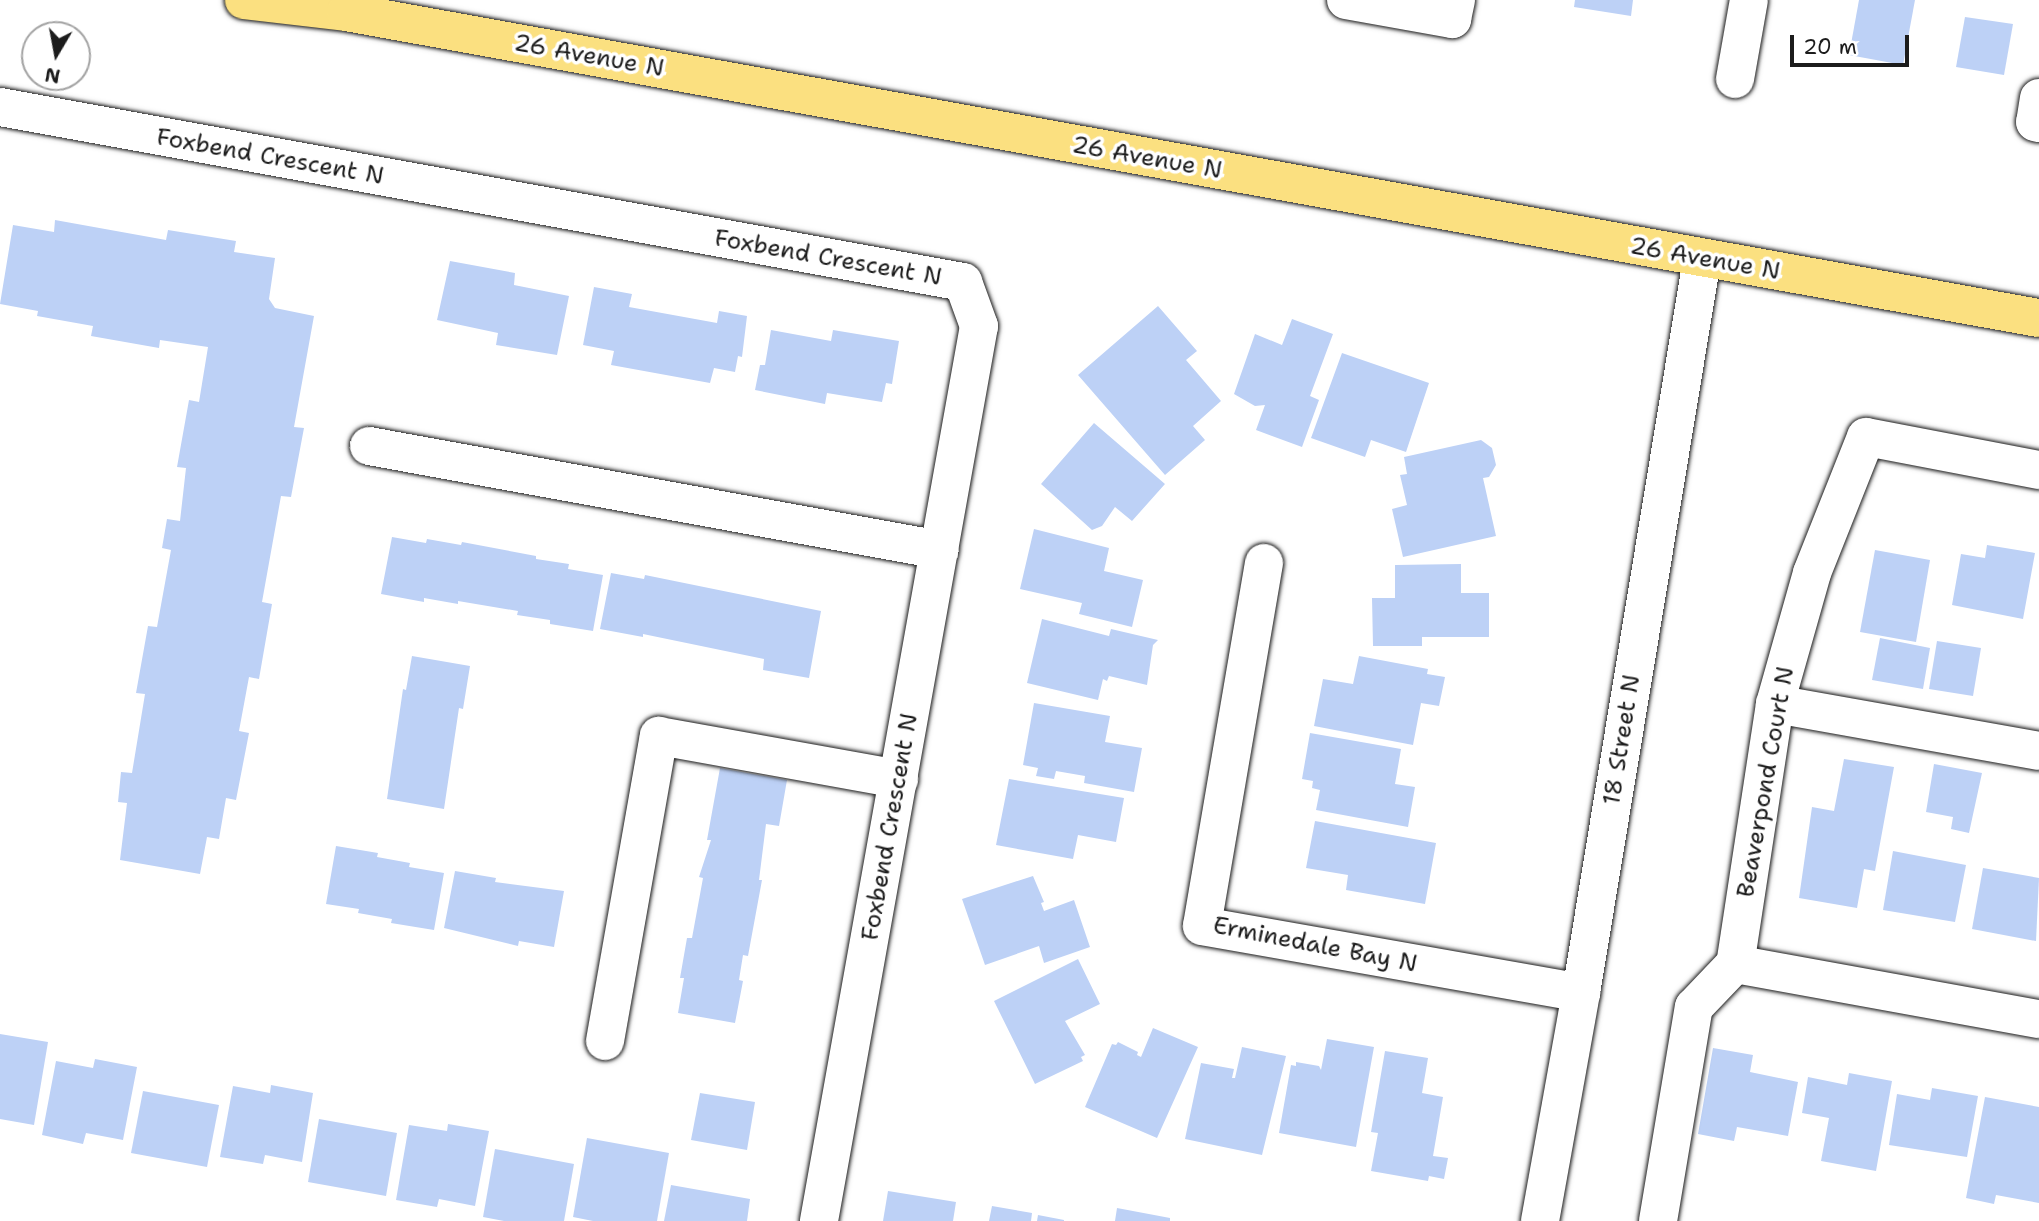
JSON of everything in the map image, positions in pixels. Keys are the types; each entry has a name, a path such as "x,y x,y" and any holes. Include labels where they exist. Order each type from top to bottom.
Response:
{"main road":[{"name":"26 Avenue N","path":"249,1 346,12 2039,318"}],"street":[{"path":"1346,0 1452,19 1456,0"},
{"path":"1735,79 1749,0"},
{"path":"2039,99 2035,122 2039,123"},
{"name":"Foxbend Crescent N","path":"0,107 963,282 979,326 819,1221"},
{"name":"18 Street N","path":"1540,1221 1581,993 1702,259"},
{"name":"Beaverpond Court N","path":"1735,964 1774,704 1812,573 1866,438 2039,470"},
{"path":"369,446 940,550"},
{"name":"Erminedale Bay N","path":"1264,563 1202,926 1581,993"},
{"path":"1774,704 2039,751"},
{"path":"605,1041 659,736 899,779"},
{"path":"1658,1221 1694,1007 1735,964 2039,1019"}],"building":[{"path":"1575,0 1633,0 1631,16 1574,7"},
{"path":"1859,0 1915,0 1903,65 1849,55"},
{"path":"1965,17 2013,24 2004,75 1956,67"},
{"path":"55,220 166,240 168,230 236,241 234,252 275,258 269,299 275,308 314,316 294,427 304,428 291,497 281,496 262,602 272,604 259,679 249,677 239,731 249,733 236,800 226,798 219,839 207,837 200,874 120,860 127,803 118,802 121,772 132,773 145,694 136,693 148,626 157,627 171,550 162,548 167,519 180,521 186,468 177,467 189,400 199,402 208,347 160,340 159,348 91,336 93,326 37,316 38,311 0,304 13,225 54,232"},
{"path":"450,261 515,273 514,285 569,296 557,355 496,345 498,333 437,320"},
{"path":"594,287 632,294 629,307 717,323 719,311 747,316 742,357 738,356 735,372 714,368 710,383 611,365 614,351 583,345"},
{"path":"1158,306 1197,351 1186,360 1221,401 1193,426 1205,440 1165,475 1078,375"},
{"path":"1292,319 1333,334 1310,396 1319,400 1302,447 1256,430 1265,405 1255,406 1234,394 1255,334 1282,345"},
{"path":"771,330 831,341 833,330 899,341 892,384 886,383 882,402 827,393 825,404 755,390 760,365 765,365"},
{"path":"1342,353 1429,383 1406,452 1371,440 1365,457 1311,438"},
{"path":"1094,423 1165,484 1132,521 1115,507 1102,526 1092,530 1041,484"},
{"path":"1481,440 1492,448 1496,465 1489,477 1483,478 1496,536 1403,557 1392,509 1407,505 1400,475 1407,474 1404,457"},
{"path":"1034,529 1109,548 1104,571 1143,580 1132,627 1079,614 1082,603 1020,589"},
{"path":"392,537 426,543 427,539 461,545 462,542 536,556 536,559 569,564 568,569 603,575 593,631 550,624 550,620 517,615 518,611 458,601 458,604 424,598 424,602 381,594"},
{"path":"1987,545 2035,553 2023,619 1952,605 1961,554 1985,558"},
{"path":"1875,550 1930,560 1916,642 1860,632"},
{"path":"1461,564 1461,593 1489,593 1489,637 1422,637 1422,646 1373,646 1372,598 1395,598 1395,565"},
{"path":"611,573 644,579 645,575 821,611 809,678 763,670 764,659 643,634 643,637 600,629"},
{"path":"1042,619 1109,636 1111,629 1158,640 1153,645 1147,685 1109,676 1107,681 1103,679 1098,700 1027,683"},
{"path":"1880,638 1930,648 1923,689 1872,680"},
{"path":"1937,641 1981,648 1973,696 1929,689"},
{"path":"412,656 470,666 463,709 459,708 444,809 387,799 403,689 406,690"},
{"path":"1359,656 1428,669 1427,674 1445,677 1439,706 1421,703 1413,745 1314,726 1323,679 1353,684"},
{"path":"1034,703 1110,716 1105,742 1142,748 1134,792 1084,783 1085,776 1056,771 1054,779 1036,776 1038,768 1023,765"},
{"path":"1310,733 1401,749 1395,784 1415,787 1408,827 1316,810 1320,790 1312,788 1313,781 1302,779"},
{"path":"1844,759 1894,767 1875,871 1864,869 1857,908 1799,898 1812,807 1834,811"},
{"path":"1934,764 1982,773 1969,833 1951,829 1953,817 1926,812"},
{"path":"720,768 787,780 779,826 766,824 759,880 762,880 748,956 743,955 739,980 743,981 735,1023 678,1013 684,978 680,978 687,938 692,938 703,878 699,877 711,840 707,840"},
{"path":"1009,779 1124,798 1116,842 1078,835 1073,859 996,845"},
{"path":"1315,821 1436,843 1425,904 1346,890 1348,875 1306,868"},
{"path":"336,846 378,853 377,857 410,863 409,867 444,873 434,930 391,923 392,919 358,913 359,909 326,904"},
{"path":"1893,851 1966,865 1955,922 1883,910"},
{"path":"1983,868 2039,878 2036,941 1972,929"},
{"path":"455,871 496,878 495,882 564,891 554,947 519,941 518,946 444,928"},
{"path":"1033,876 1044,902 1041,903 1044,911 1074,900 1090,947 1044,963 1039,946 985,965 962,899"},
{"path":"1078,959 1100,1004 1065,1021 1085,1055 1081,1057 1083,1061 1035,1084 994,1001"},
{"path":"1153,1028 1198,1047 1157,1138 1085,1107 1112,1044 1116,1045 1118,1042 1138,1052 1137,1055 1141,1057"},
{"path":"0,1034 48,1042 34,1125 0,1119"},
{"path":"1327,1039 1374,1047 1356,1147 1279,1133 1291,1065 1296,1066 1296,1062 1319,1066 1321,1070"},
{"path":"1242,1047 1286,1056 1262,1155 1185,1139 1201,1063 1234,1069 1232,1078 1235,1078"},
{"path":"1713,1048 1753,1055 1750,1072 1798,1082 1788,1136 1737,1127 1734,1141 1698,1134"},
{"path":"1385,1051 1428,1058 1422,1093 1443,1097 1433,1156 1448,1158 1444,1179 1429,1176 1428,1181 1371,1171 1378,1133 1371,1132"},
{"path":"95,1059 137,1067 123,1140 86,1133 83,1144 42,1135 56,1061 93,1068"},
{"path":"1849,1073 1892,1081 1876,1171 1821,1161 1829,1118 1802,1113 1808,1077 1847,1085"},
{"path":"271,1085 313,1093 302,1162 265,1155 263,1164 220,1157 233,1086 270,1093"},
{"path":"1932,1088 1978,1096 1967,1157 1889,1145 1897,1094 1930,1100"},
{"path":"143,1091 219,1105 207,1167 131,1153"},
{"path":"700,1093 755,1102 747,1150 691,1140"},
{"path":"1985,1097 2039,1107 2039,1203 1996,1195 1994,1204 1966,1198"},
{"path":"319,1119 397,1133 386,1196 308,1182"},
{"path":"448,1124 489,1131 475,1206 439,1199 437,1207 396,1200 409,1125 447,1131"},
{"path":"587,1138 669,1153 657,1221 593,1221 573,1217"},
{"path":"495,1149 574,1164 564,1221 504,1221 483,1217"},
{"path":"671,1185 750,1199 747,1221 664,1221"},
{"path":"888,1191 956,1202 953,1221 883,1221"},
{"path":"992,1206 1032,1213 1031,1221 989,1221"},
{"path":"1117,1208 1170,1218 1170,1221 1115,1221"},
{"path":"1038,1215 1064,1220 1064,1221 1037,1221"}]}
